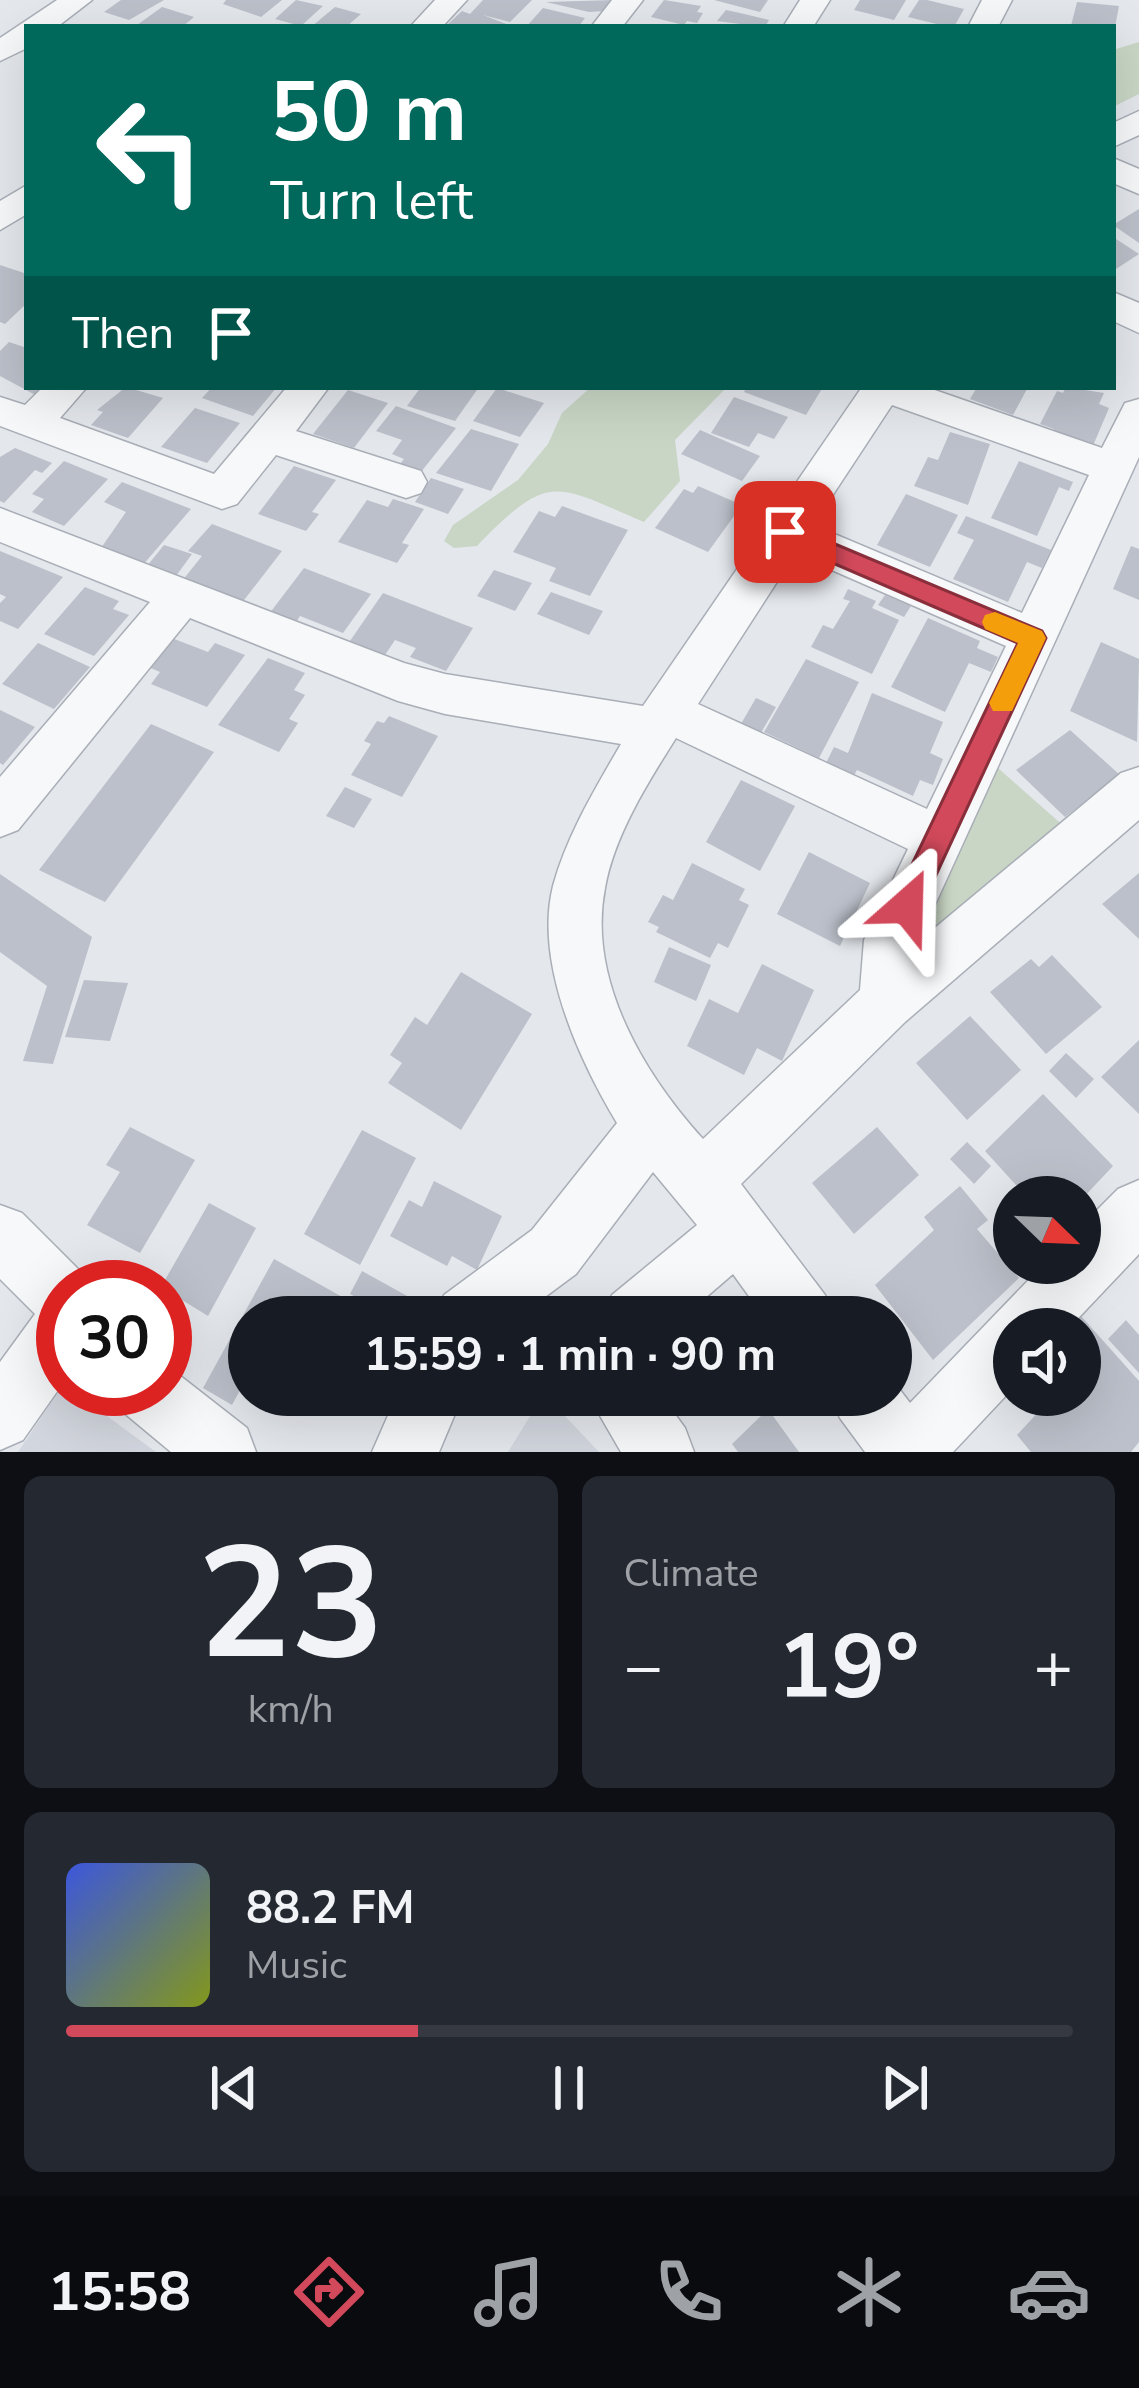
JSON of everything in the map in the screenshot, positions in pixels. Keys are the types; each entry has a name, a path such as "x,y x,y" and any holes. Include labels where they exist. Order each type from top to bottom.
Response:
{"street":[{"path":"39,24 77,0"},
{"path":"428,24 452,0"},
{"path":"608,24 628,0"},
{"path":"0,219 24,199"},
{"path":"16,417 62,390"},
{"path":"16,417 222,493 307,390"},
{"path":"787,1296 701,1181 652,1126 617,1070 591,1013 579,953 578,890 600,827 660,720 882,390"},
{"path":"892,390 1113,468"},
{"path":"886,1003 891,940 1139,413"},
{"path":"269,437 406,482"},
{"path":"0,524 179,598 414,686 660,720 939,838"},
{"path":"785,532 1033,638"},
{"path":"0,814 179,598"},
{"path":"701,1181 886,1003 1139,789"},
{"path":"494,1296 554,1252 652,1126"},
{"path":"1045,1308 1139,1210"},
{"path":"659,1296 738,1230"},
{"path":"0,1235 36,1271"},
{"path":"879,1416 907,1452 993,1362"},
{"path":"0,1417 36,1367"},
{"path":"179,1416 223,1452"},
{"path":"405,1452 421,1416"},
{"path":"636,1416 661,1452"}],"shaded area":[{"path":"42,1416 107,1416 156,1452 18,1452"},
{"path":"530,1416 565,1416 599,1452 508,1452"}],"green space":[{"path":"1139,42 1139,94 1116,106 1116,49"},
{"path":"588,390 724,390 675,440 680,481 644,522 590,499 553,492 521,506 477,546 454,548 444,541 453,525 518,480 548,444 562,413"},
{"path":"989,760 1067,829 902,972"}],"building":[{"path":"121,0 164,0 129,20 104,12"},
{"path":"226,0 282,0 261,17 223,4"},
{"path":"296,0 323,6 303,24 275,19"},
{"path":"483,0 532,0 510,22 483,15 506,24 448,24 462,11 470,14"},
{"path":"614,0 605,11 589,12 546,2"},
{"path":"664,0 701,6 697,12 703,13 697,23 685,24 651,17"},
{"path":"714,0 768,0 760,12"},
{"path":"860,0 906,0 894,20 854,10"},
{"path":"919,0 964,9 956,24 908,17"},
{"path":"1077,2 1119,6 1116,24 1072,24"},
{"path":"162,7 194,17 186,24 138,24"},
{"path":"335,7 361,14 349,24 315,24"},
{"path":"543,8 585,18 580,24 529,24"},
{"path":"726,10 769,20 767,24 717,21"},
{"path":"1139,209 1139,243 1116,227"},
{"path":"1116,239 1139,254 1116,269"},
{"path":"0,265 24,273 24,306 5,324 0,322"},
{"path":"9,342 24,347 24,389 0,376 0,351"},
{"path":"122,390 163,398 128,438 91,425 103,412 97,410"},
{"path":"209,390 275,390 253,416 202,398"},
{"path":"348,390 388,403 354,448 313,434"},
{"path":"419,390 477,390 455,421 407,406"},
{"path":"496,390 544,403 520,437 473,421"},
{"path":"745,390 821,390 806,415"},
{"path":"975,390 1026,390 1013,415 970,399"},
{"path":"1057,391 1104,393 1099,404 1109,408 1092,448 1052,434 1054,429 1040,424"},
{"path":"734,397 788,417 774,439 758,433 749,447 711,433"},
{"path":"396,406 456,428 421,472 400,464 404,459 392,454 402,440 376,431"},
{"path":"195,408 240,423 207,463 161,447"},
{"path":"471,429 519,444 491,491 436,473"},
{"path":"700,430 760,456 742,481 681,454"},
{"path":"950,432 990,444 968,505 914,486 928,457 938,460"},
{"path":"15,448 52,463 42,473 35,470 4,503 0,501 0,457"},
{"path":"64,461 108,479 64,526 32,512 44,499 32,494"},
{"path":"1019,461 1073,482 1069,491 1059,487 1037,536 991,518"},
{"path":"294,466 336,480 312,512 319,514 306,531 258,514"},
{"path":"431,478 464,489 448,514 415,502"},
{"path":"122,482 191,509 142,566 101,548 126,512 104,502"},
{"path":"698,486 742,505 708,552 655,528 684,489 693,493"},
{"path":"906,494 958,515 930,567 877,545"},
{"path":"393,499 424,509 402,543 409,545 397,563 338,542 367,500 388,507"},
{"path":"562,506 628,530 590,596 549,581 556,568 513,552 539,511 555,517"},
{"path":"966,516 1051,550 1042,568 1027,562 1008,602 953,579 974,540 957,533"},
{"path":"212,524 282,551 241,604 182,581 202,556 188,551"},
{"path":"164,545 192,554 176,576 147,566"},
{"path":"1131,546 1139,549 1139,600 1113,589"},
{"path":"0,551 63,577 18,629 0,621 0,603 6,597 0,594"},
{"path":"304,568 371,594 343,633 300,616 295,624 269,614"},
{"path":"494,570 532,583 515,611 477,596"},
{"path":"85,587 119,601 113,609 129,615 94,656 44,634"},
{"path":"848,589 876,601 872,608 899,620 872,674 811,647 823,625 833,629 850,601 843,599"},
{"path":"551,592 603,611 589,635 537,614"},
{"path":"383,593 473,628 446,671 410,657 416,648 395,640 385,655 350,641"},
{"path":"885,595 911,606 904,617 878,605"},
{"path":"928,618 980,641 977,648 998,657 991,672 969,663 945,712 891,687"},
{"path":"169,637 208,652 215,643 245,655 207,707 151,684 160,672 146,666"},
{"path":"1101,642 1139,659 1137,742 1070,711"},
{"path":"38,643 90,667 54,709 2,684"},
{"path":"268,658 305,673 294,690 305,695 289,719 298,723 279,752 218,725"},
{"path":"806,659 859,682 819,758 764,732"},
{"path":"872,693 943,722 930,753 943,759 933,785 920,780 913,796 857,770 852,779 824,767 834,747 848,753"},
{"path":"756,698 776,707 758,738 738,729"},
{"path":"0,710 35,727 3,765 0,763"},
{"path":"389,716 438,736 402,797 351,775 371,744 364,741 377,721 384,723"},
{"path":"151,724 214,752 105,902 39,870"},
{"path":"1070,730 1120,775 1065,817 1016,770"},
{"path":"741,780 795,806 760,871 706,842"},
{"path":"345,787 372,799 354,828 326,816"},
{"path":"809,852 870,883 840,946 777,914"},
{"path":"692,863 745,889 739,900 749,905 728,948 718,943 710,958 656,932 659,927 648,922 663,895 673,900"},
{"path":"1139,873 1139,939 1102,904"},
{"path":"0,874 92,937 53,1064 23,1061 47,986 0,952"},
{"path":"669,947 711,965 696,1001 654,982"},
{"path":"1052,955 1102,1007 1046,1054 990,992 1031,959 1039,967"},
{"path":"762,964 814,990 782,1061 757,1048 744,1075 687,1046 709,999 738,1013"},
{"path":"461,972 532,1014 461,1130 388,1083 402,1063 390,1055 415,1017 427,1025"},
{"path":"84,980 128,983 110,1041 65,1037"},
{"path":"970,1016 1021,1070 967,1120 916,1063"},
{"path":"1139,1040 1139,1114 1101,1077"},
{"path":"1066,1053 1094,1079 1076,1098 1049,1071"},
{"path":"1043,1094 1113,1166 1101,1179 1008,1176 985,1151"},
{"path":"130,1127 195,1160 140,1253 87,1225 120,1172 106,1165"},
{"path":"877,1127 919,1175 854,1234 812,1183"},
{"path":"362,1130 416,1158 360,1265 304,1234"},
{"path":"967,1142 991,1166 974,1184 950,1159"},
{"path":"434,1181 502,1216 477,1270 452,1256 447,1266 390,1236 409,1200 422,1207"},
{"path":"960,1186 988,1220 977,1229 993,1248 993,1284 1013,1284 933,1360 912,1333 912,1296 884,1296 875,1285 934,1230 924,1217"},
{"path":"209,1203 256,1228 208,1316 192,1306 192,1260 176,1260"},
{"path":"274,1259 341,1296 254,1296"},
{"path":"362,1271 407,1296 353,1296 350,1294"},
{"path":"1126,1320 1139,1335 1139,1373 1108,1339"},
{"path":"1101,1338 1139,1381 1139,1442 1131,1452 1031,1452 1017,1435 1035,1416 1101,1416"},
{"path":"228,1343 228,1403 203,1388"},
{"path":"761,1416 773,1416 799,1452 738,1452 732,1444"}],"slow traffic":[{"path":"995,622 1033,638 1003,703"}],"route":[{"path":"785,532 1033,638 907,906"}]}
